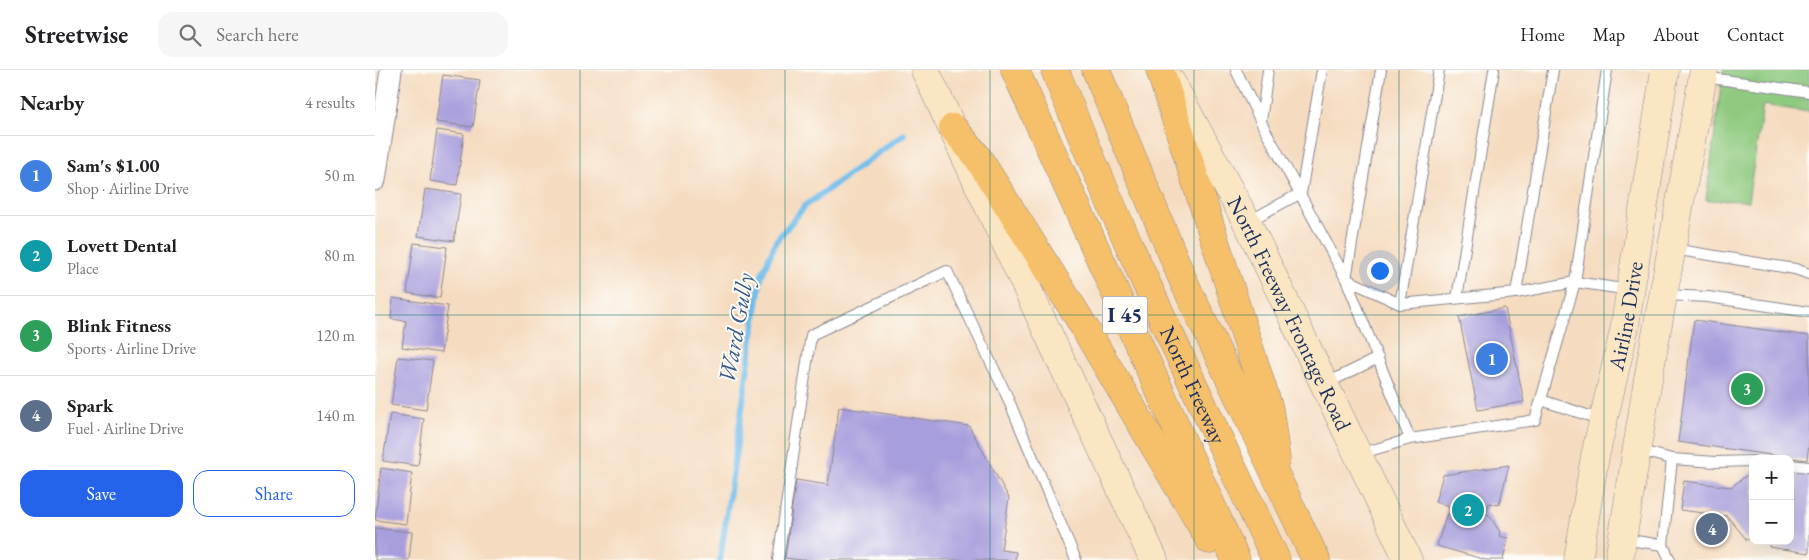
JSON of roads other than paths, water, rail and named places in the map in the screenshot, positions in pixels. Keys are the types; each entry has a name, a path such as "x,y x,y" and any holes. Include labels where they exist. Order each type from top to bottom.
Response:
{"highway":[{"name":"North Freeway","path":"1015,70 1236,560"},
{"name":"North Freeway","path":"1055,70 1087,149 1161,314 1276,560"},
{"name":"North Freeway","path":"1096,70 1183,280 1316,560"},
{"path":"1160,70 1269,409 1281,487"},
{"path":"953,128 976,155 1074,310 1222,560"}],"main road":[{"path":"925,70 1154,560"},
{"name":"North Freeway Frontage Road","path":"1165,70 1247,223 1409,560"},
{"name":"Airline Drive","path":"1578,560 1586,506 1603,420 1624,331 1665,70"},
{"name":"Airline Drive","path":"1620,549 1703,73"},
{"path":"1630,290 1663,295"},
{"path":"1586,506 1602,544 1600,560"}],"street":[{"path":"375,180 391,70"}],"lane":[{"path":"1236,70 1261,122 1346,279 1410,439"},
{"path":"1261,122 1268,70"},
{"path":"1301,193 1322,70"},
{"path":"1346,279 1381,70"},
{"path":"1400,304 1439,70"},
{"path":"1457,298 1494,70"},
{"path":"1516,293 1553,70"},
{"path":"1358,455 1410,439 1535,420 1575,282 1607,70"},
{"path":"1703,73 1809,92"},
{"path":"1247,223 1301,193"},
{"path":"1672,249 1795,269 1809,274"},
{"path":"778,560 811,335 947,271 1006,394 1076,560"},
{"path":"1346,279 1400,304 1516,293 1575,282 1630,290"},
{"path":"1663,295 1708,297 1809,312"},
{"path":"1325,384 1378,358"},
{"path":"1541,400 1603,420"},
{"path":"1636,450 1672,459 1716,462 1749,461"},
{"path":"1670,560 1663,545 1672,459"},
{"path":"1794,466 1809,468"},
{"path":"1620,549 1663,545"}],"waterway":[{"name":"Ward Gully","path":"720,560 761,277 776,241 805,206 904,134"}],"place":[{"name":"Sam's $1.00","path":"1492,359"},
{"name":"Blink Fitness","path":"1747,389"},
{"name":"Lovett Dental","path":"1468,510"},
{"name":"Spark","path":"1712,529"}]}
